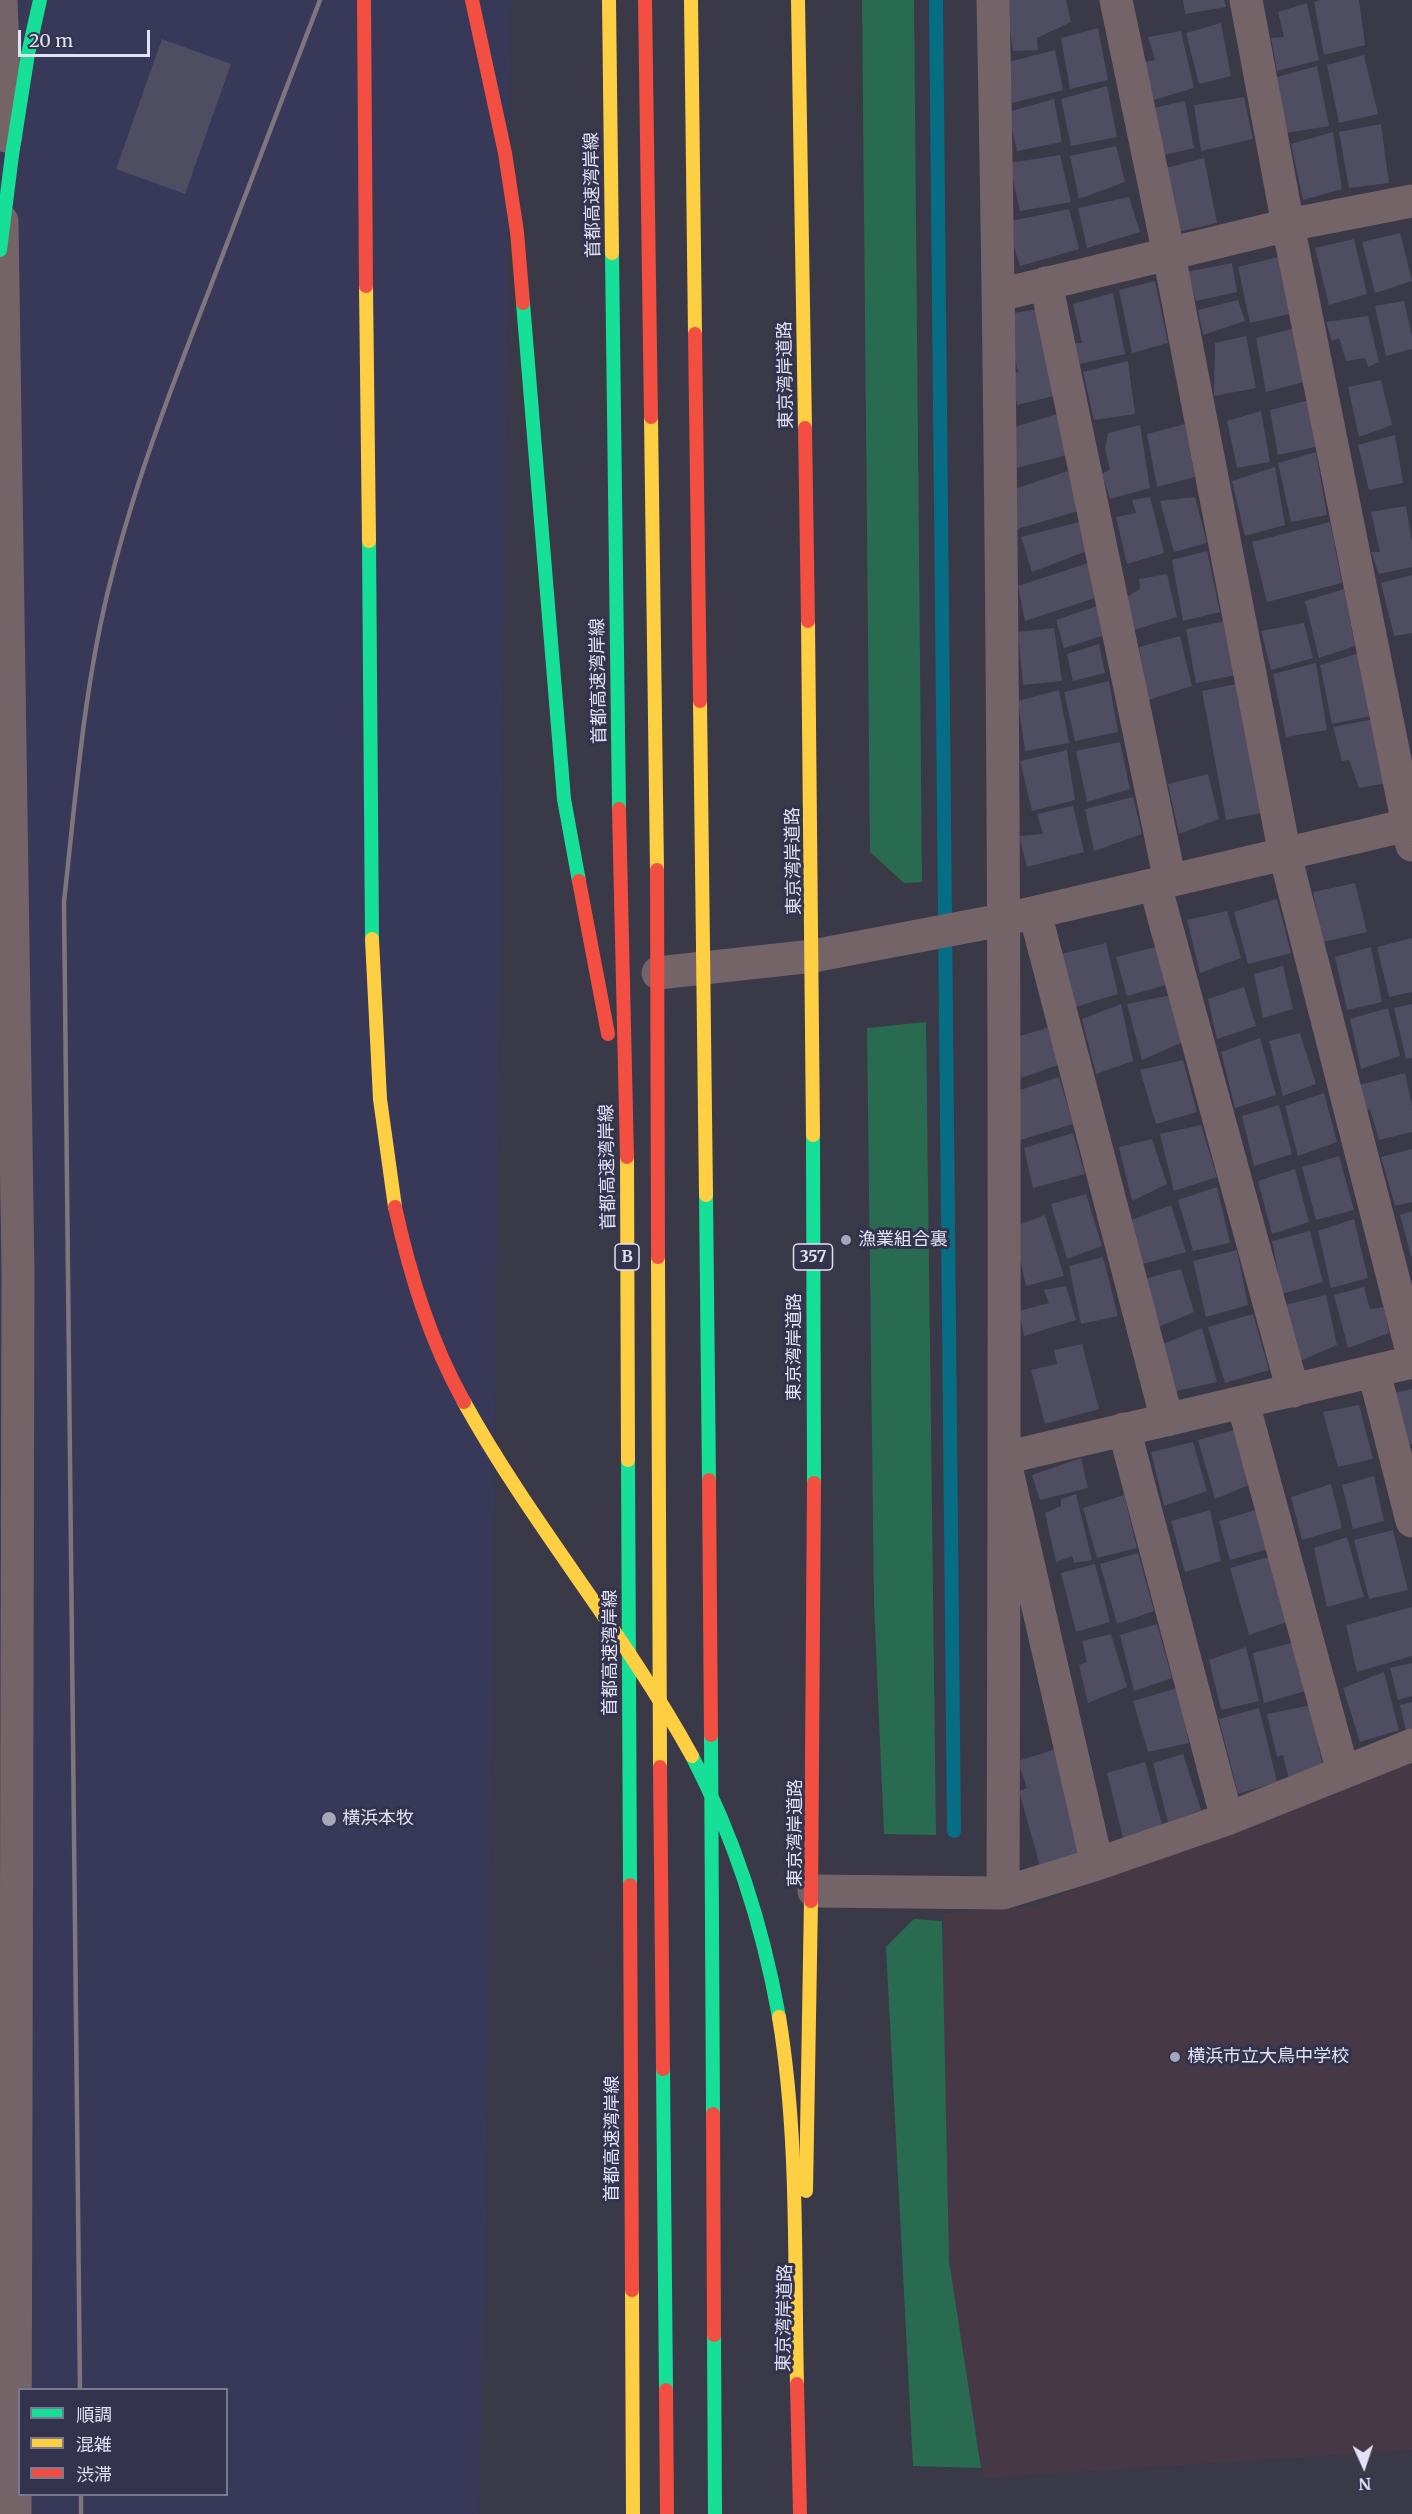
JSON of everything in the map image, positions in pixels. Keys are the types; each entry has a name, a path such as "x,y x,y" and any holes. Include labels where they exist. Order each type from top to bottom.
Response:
{"highway":[{"path":"0,250 27,54 40,0"},
{"path":"364,0 372,939 383,1140 396,1221 416,1293 441,1358 476,1424 518,1492 596,1601 640,1669 704,1779 759,1927 777,2006 792,2160 800,2514"},
{"path":"472,0 505,153 517,232 564,799 627,1130"},
{"name":"首都高速湾岸線","path":"609,0 619,794 627,1130 633,2514"},
{"path":"645,0 658,973 658,1518 667,2514"},
{"path":"691,0 710,1538 715,2514"},
{"name":"東京湾岸道路","path":"798,0 813,956 814,1891 800,2514"}],"street":[{"path":"1,0 7,128 2,208 3,367 18,1272 15,2514"},
{"path":"993,0 999,295 1004,1458 1003,1893"},
{"path":"1116,0 1285,855 1412,1352"},
{"path":"658,973 813,956 1002,920 1285,855 1410,832 1288,225 1246,0"},
{"path":"999,295 1288,225 1412,201"},
{"path":"1046,283 1162,883 1293,1391"},
{"path":"1035,913 1167,1420"},
{"path":"1004,1458 1412,1362"},
{"path":"1374,1371 1412,1521"},
{"path":"1243,1403 1343,1772"},
{"path":"1124,1429 1227,1818"},
{"path":"1004,1458 1097,1864"},
{"path":"814,1891 1003,1893 1097,1864 1227,1818 1412,1745"}],"shaded area":[{"path":"0,0 511,0 486,2233 479,2514 0,2514"},
{"name":"横浜市立大鳥中学校","path":"1412,1759 1412,2450 984,2478 932,2201 944,1913 1032,1906"}],"green space":[{"path":"862,0 914,0 922,882 904,883 870,852"},
{"path":"926,1022 936,1835 884,1834 874,1604 867,1028"},
{"path":"914,1919 942,1921 949,2261 981,2468 913,2466 886,1947"}],"building":[{"path":"1006,0 1066,0 1071,22 1037,38 1038,50 1013,51"},
{"path":"1183,0 1224,0 1226,7 1185,14"},
{"path":"1359,0 1365,45 1324,55 1314,2"},
{"path":"1307,3 1319,60 1277,71 1271,38 1284,37 1278,12"},
{"path":"1221,23 1231,76 1199,84 1186,33"},
{"path":"1098,28 1108,80 1070,89 1061,38"},
{"path":"1181,31 1194,88 1153,100 1145,62 1155,60 1148,37"},
{"path":"162,39 231,64 185,194 116,169"},
{"path":"1055,50 1063,90 1012,103 1005,63"},
{"path":"1364,55 1378,114 1339,123 1327,65"},
{"path":"1317,66 1329,126 1286,133 1277,77"},
{"path":"1107,86 1117,137 1071,146 1061,99"},
{"path":"1244,97 1253,139 1201,151 1194,105"},
{"path":"1054,99 1062,142 1017,151 1008,112"},
{"path":"1185,101 1194,148 1161,156 1153,108"},
{"path":"1381,124 1389,183 1349,188 1339,132"},
{"path":"1333,132 1342,189 1303,200 1291,144"},
{"path":"1116,146 1125,182 1079,199 1070,156"},
{"path":"1060,155 1071,202 1020,211 1009,163"},
{"path":"1204,158 1217,223 1177,232 1162,169"},
{"path":"1129,197 1140,232 1087,248 1078,208"},
{"path":"1069,209 1079,249 1020,266 1006,222"},
{"path":"1400,233 1412,281 1375,293 1362,242"},
{"path":"1354,239 1367,294 1329,305 1315,248"},
{"path":"1278,257 1289,314 1250,323 1238,267"},
{"path":"1232,263 1237,292 1196,301 1186,272"},
{"path":"1155,281 1168,343 1132,353 1119,290"},
{"path":"1113,293 1125,354 1080,364 1074,343 1082,343 1073,304"},
{"path":"1238,300 1245,321 1203,335 1198,310"},
{"path":"1404,301 1412,336 1412,349 1386,356 1375,306"},
{"path":"1039,309 1054,396 1017,405 1010,373 1018,372 1012,344 1013,313"},
{"path":"1368,316 1379,362 1368,367 1365,358 1346,361 1339,338 1332,341 1326,322"},
{"path":"1295,328 1304,382 1266,392 1256,338"},
{"path":"1246,336 1256,388 1214,396 1215,343"},
{"path":"1128,361 1135,414 1094,420 1083,372"},
{"path":"1381,380 1392,425 1359,437 1348,387"},
{"path":"1313,399 1320,446 1278,455 1270,410"},
{"path":"1261,411 1270,462 1237,468 1227,421"},
{"path":"1057,414 1068,455 1016,468 1005,430"},
{"path":"1185,424 1195,477 1157,487 1147,434"},
{"path":"1140,425 1150,488 1110,499 1102,474 1110,469 1105,449 1108,433"},
{"path":"1395,435 1403,483 1369,490 1358,445"},
{"path":"1316,452 1327,515 1291,522 1278,463"},
{"path":"1275,467 1285,525 1245,536 1232,481"},
{"path":"1068,471 1078,511 1014,530 1009,491"},
{"path":"1150,497 1164,553 1127,564 1116,517 1136,513 1132,500"},
{"path":"1195,497 1207,543 1174,552 1160,501"},
{"path":"1406,506 1412,542 1412,567 1379,574 1371,552 1380,552 1371,512"},
{"path":"1079,522 1087,551 1032,572 1021,537"},
{"path":"1330,522 1342,583 1267,602 1252,542"},
{"path":"1207,551 1220,612 1183,621 1172,560"},
{"path":"1088,563 1095,598 1025,621 1018,586"},
{"path":"1167,574 1177,617 1134,630 1127,597 1140,589 1139,579"},
{"path":"1412,575 1412,633 1394,636 1381,583"},
{"path":"1344,589 1355,646 1319,658 1305,601"},
{"path":"1097,606 1102,636 1064,648 1056,620"},
{"path":"1226,621 1236,675 1196,683 1186,629"},
{"path":"1304,623 1313,658 1271,670 1261,631"},
{"path":"1054,628 1062,681 1023,685 1018,632"},
{"path":"1180,636 1192,686 1148,700 1139,647"},
{"path":"1099,644 1105,673 1073,681 1067,654"},
{"path":"1359,653 1370,716 1332,724 1320,665"},
{"path":"1316,663 1327,730 1286,737 1273,674"},
{"path":"1109,681 1118,732 1075,741 1064,692"},
{"path":"1241,683 1266,812 1226,820 1202,691"},
{"path":"1059,690 1069,743 1025,751 1018,701"},
{"path":"1375,719 1388,783 1359,788 1349,760 1342,761 1333,727"},
{"path":"1120,742 1130,789 1087,802 1076,751"},
{"path":"1067,750 1075,800 1032,811 1020,761"},
{"path":"1208,774 1219,819 1179,834 1168,784"},
{"path":"1133,797 1142,834 1094,851 1085,809"},
{"path":"1073,806 1084,852 1027,867 1019,836 1043,834 1037,814"},
{"path":"1355,883 1367,932 1323,942 1313,892"},
{"path":"1277,899 1291,953 1248,964 1234,912"},
{"path":"1227,911 1241,958 1200,973 1187,920"},
{"path":"1412,938 1412,992 1389,997 1377,947"},
{"path":"1106,943 1118,994 1075,1007 1061,954"},
{"path":"1159,946 1170,984 1127,996 1116,957"},
{"path":"1371,947 1382,1002 1347,1010 1335,957"},
{"path":"1283,966 1293,1009 1263,1018 1254,974"},
{"path":"1244,987 1256,1026 1217,1039 1208,999"},
{"path":"1171,995 1183,1042 1142,1060 1127,1004"},
{"path":"1121,1004 1133,1061 1096,1074 1082,1019"},
{"path":"1412,1004 1412,1058 1406,1059 1394,1008"},
{"path":"1388,1008 1400,1056 1361,1069 1350,1019"},
{"path":"1051,1027 1058,1065 1021,1078 1016,1037"},
{"path":"1300,1033 1316,1084 1283,1096 1269,1041"},
{"path":"1260,1038 1276,1095 1235,1108 1221,1052"},
{"path":"1183,1060 1197,1112 1156,1124 1140,1070"},
{"path":"1405,1073 1412,1106 1412,1132 1379,1140 1370,1109 1362,1112 1356,1086"},
{"path":"1059,1077 1073,1124 1017,1141 1011,1093"},
{"path":"1324,1093 1337,1142 1298,1156 1285,1106"},
{"path":"1279,1105 1292,1154 1254,1166 1242,1116"},
{"path":"1201,1125 1217,1177 1174,1191 1160,1134"},
{"path":"1073,1133 1085,1174 1033,1188 1024,1148"},
{"path":"1152,1139 1167,1184 1132,1201 1119,1147"},
{"path":"1412,1149 1412,1202 1395,1206 1381,1157"},
{"path":"1339,1156 1354,1210 1316,1220 1302,1167"},
{"path":"1295,1169 1309,1222 1272,1234 1258,1181"},
{"path":"1217,1187 1230,1243 1193,1251 1178,1200"},
{"path":"1086,1194 1102,1246 1067,1259 1051,1204"},
{"path":"1171,1205 1186,1252 1143,1264 1131,1220"},
{"path":"1412,1211 1412,1256 1411,1256 1400,1215"},
{"path":"1045,1215 1064,1276 1026,1286 1018,1249 1016,1226"},
{"path":"1354,1219 1368,1278 1331,1288 1318,1231"},
{"path":"1310,1231 1323,1282 1282,1294 1272,1241"},
{"path":"1237,1250 1248,1305 1206,1317 1193,1261"},
{"path":"1103,1257 1118,1316 1081,1324 1069,1266"},
{"path":"1181,1269 1194,1312 1156,1328 1144,1279"},
{"path":"1066,1286 1076,1320 1024,1336 1019,1311 1049,1303 1044,1290"},
{"path":"1364,1287 1370,1309 1384,1307 1389,1333 1348,1348 1334,1295"},
{"path":"1326,1295 1337,1345 1300,1361 1285,1305"},
{"path":"1253,1314 1269,1370 1225,1383 1208,1327"},
{"path":"1202,1328 1217,1382 1176,1391 1163,1344"},
{"path":"1082,1344 1099,1409 1045,1424 1031,1370 1057,1364 1054,1350"},
{"path":"1412,1389 1412,1444 1408,1445 1394,1393"},
{"path":"1359,1405 1373,1459 1338,1467 1323,1412"},
{"path":"1241,1428 1254,1483 1215,1499 1198,1440"},
{"path":"1193,1442 1207,1491 1164,1506 1151,1452"},
{"path":"1081,1458 1088,1488 1040,1500 1032,1475"},
{"path":"1374,1476 1384,1521 1353,1529 1342,1485"},
{"path":"1331,1484 1342,1528 1302,1540 1291,1497"},
{"path":"1076,1494 1092,1560 1074,1563 1072,1556 1056,1562 1045,1513 1061,1506 1061,1499"},
{"path":"1124,1495 1137,1548 1097,1558 1083,1508"},
{"path":"1262,1508 1272,1548 1230,1560 1219,1521"},
{"path":"1210,1510 1221,1561 1185,1572 1171,1521"},
{"path":"1393,1530 1408,1590 1369,1599 1354,1540"},
{"path":"1347,1537 1364,1597 1327,1607 1314,1548"},
{"path":"1138,1553 1154,1611 1117,1624 1100,1564"},
{"path":"1272,1556 1290,1621 1249,1635 1230,1568"},
{"path":"1095,1564 1110,1622 1076,1632 1061,1573"},
{"path":"1412,1607 1412,1656 1357,1672 1346,1625"},
{"path":"1157,1624 1172,1678 1134,1691 1120,1635"},
{"path":"1111,1634 1127,1687 1088,1703 1079,1665 1087,1662 1082,1641"},
{"path":"1295,1642 1309,1690 1264,1703 1253,1653"},
{"path":"1246,1647 1259,1701 1221,1710 1209,1660"},
{"path":"1412,1663 1412,1696 1398,1700 1390,1668"},
{"path":"1384,1672 1399,1730 1360,1742 1343,1688"},
{"path":"1177,1688 1189,1743 1148,1752 1133,1701"},
{"path":"1412,1702 1412,1729 1406,1731 1400,1705"},
{"path":"1312,1705 1325,1742 1318,1746 1323,1765 1289,1780 1283,1755 1277,1757 1267,1714"},
{"path":"1259,1708 1277,1782 1238,1794 1219,1719"},
{"path":"1059,1748 1087,1850 1040,1866 1019,1791 1027,1788 1018,1761"},
{"path":"1183,1754 1201,1810 1168,1822 1153,1763"},
{"path":"1145,1762 1163,1828 1124,1842 1107,1773"}],"waterway":[{"path":"936,0 954,1831"}],"railway":[{"path":"80,2388 64,902 87,699 102,619 121,542 169,395 320,0"},
{"path":"81,2496 81,2514"}],"traffic: fast":[{"path":"12,155 28,54 40,0"},
{"path":"0,250 12,155"},
{"path":"612,253 619,809"},
{"path":"523,303 564,799 579,881"},
{"path":"369,541 372,939"},
{"path":"813,1135 814,1483"},
{"path":"706,1195 709,1480"},
{"path":"628,1460 630,1885"},
{"path":"711,1735 713,2114"},
{"path":"692,1756 734,1850 756,1916 779,2017"},
{"path":"663,2069 666,2390"},
{"path":"714,2335 715,2514"}],"traffic: slow":[{"path":"609,0 612,253"},
{"path":"691,0 695,334"},
{"path":"798,0 805,428"},
{"path":"366,286 369,541"},
{"path":"651,417 657,870"},
{"path":"808,621 813,1135"},
{"path":"700,701 706,1195"},
{"path":"372,939 380,1099 395,1207"},
{"path":"627,1157 628,1460"},
{"path":"658,1257 660,1767"},
{"path":"464,1402 519,1492 637,1666 692,1756"},
{"path":"806,2191 811,1901"},
{"path":"779,2017 793,2154 797,2384"},
{"path":"632,2290 633,2514"}],"traffic: jam":[{"path":"364,0 366,286"},
{"path":"472,0 505,153 517,232 523,303"},
{"path":"645,0 651,417"},
{"path":"695,334 700,701"},
{"path":"805,428 808,621"},
{"path":"619,809 627,1157"},
{"path":"657,870 658,1257"},
{"path":"579,881 608,1034"},
{"path":"395,1207 422,1307 441,1355 464,1402"},
{"path":"709,1480 711,1735"},
{"path":"811,1901 814,1483"},
{"path":"660,1767 663,2069"},
{"path":"630,1885 632,2290"},
{"path":"713,2114 714,2335"},
{"path":"797,2384 800,2514"},
{"path":"666,2390 667,2514"}],"place":[{"name":"漁業組合裏","path":"846,1240"},
{"name":"横浜本牧","path":"329,1819"},
{"name":"横浜市立大鳥中学校","path":"1175,2057"}]}
